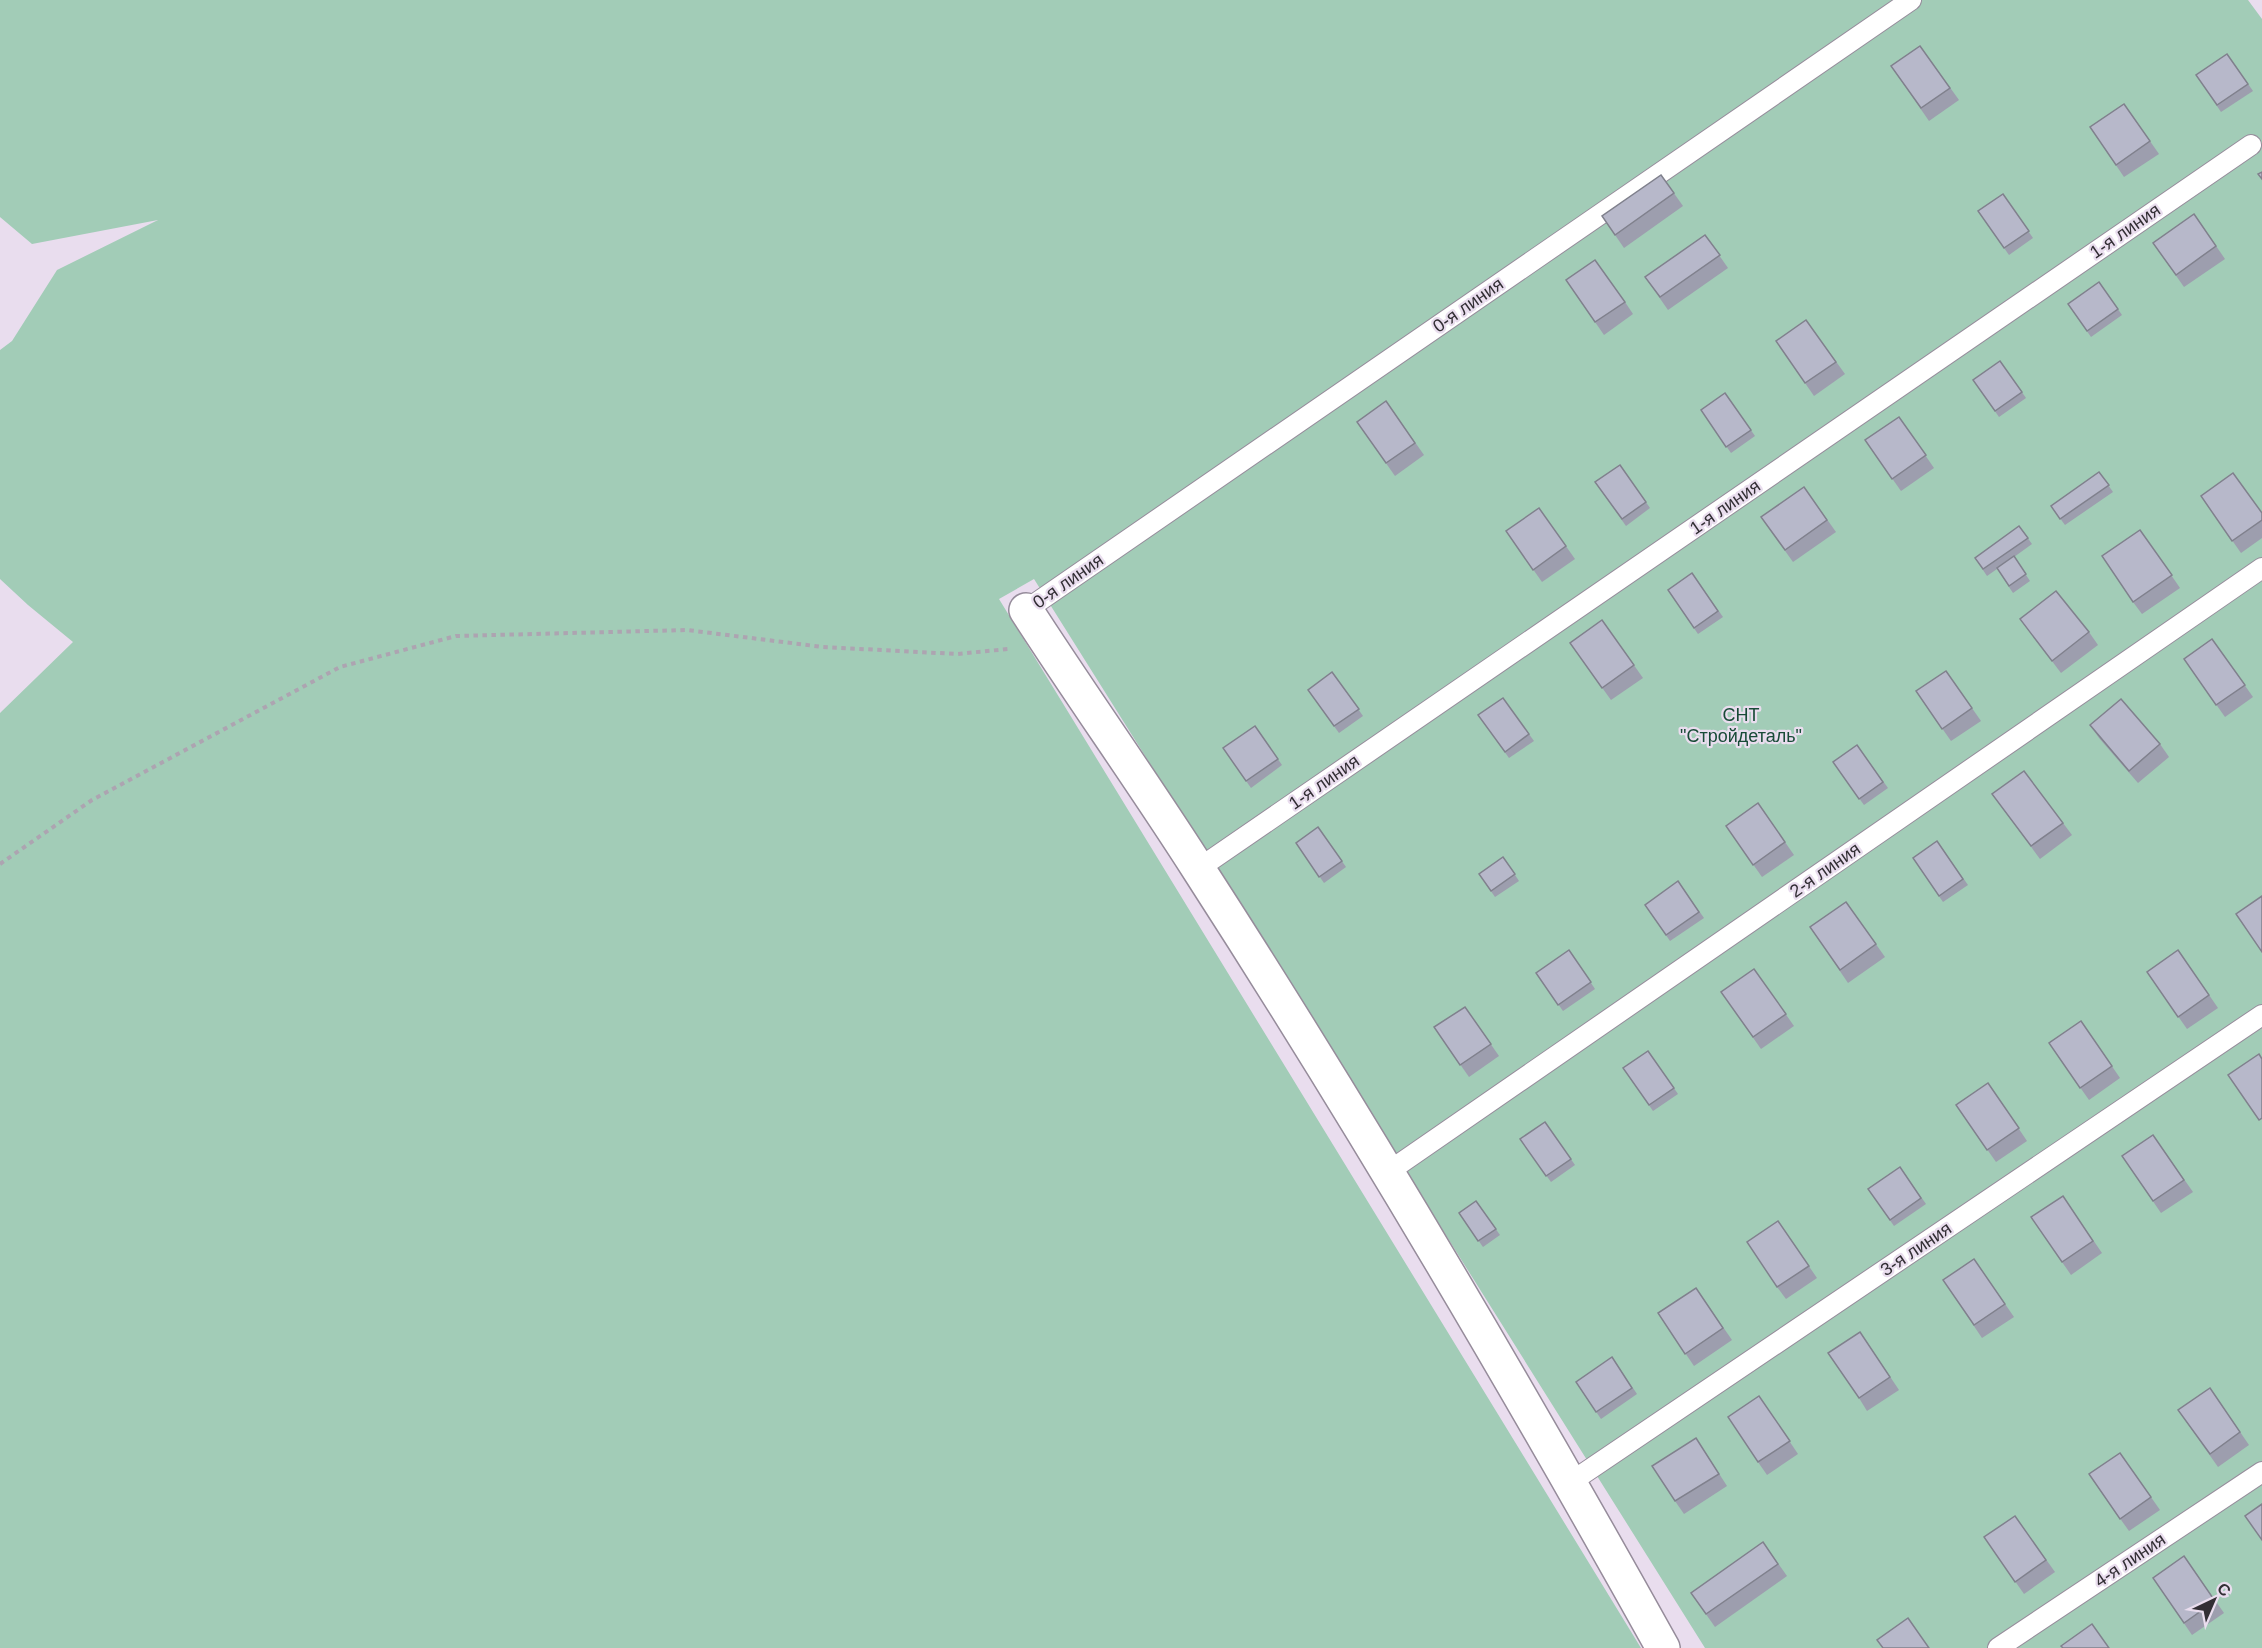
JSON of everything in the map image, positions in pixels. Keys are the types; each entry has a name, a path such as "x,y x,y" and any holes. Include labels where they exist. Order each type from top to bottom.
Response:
{"street":[{"path":"1026,610 1198,869 1388,1172 1571,1482 1663,1648"}],"lane":[{"name":"0-я линия","path":"1026,610 1911,0"},
{"name":"1-я линия","path":"1198,869 2251,145"},
{"name":"2-я линия","path":"1388,1172 2262,568"},
{"name":"3-я линия","path":"1571,1482 2262,1015"},
{"name":"4-я линия","path":"1998,1648 2262,1472"}],"path":[{"path":"0,864 92,800 340,667 456,636 687,630 823,647 957,654 1049,646"}],"green space":[{"name":"СНТ \"Стройдеталь\"","path":"0,0 2248,0 2262,19 2262,1648 1705,1648 1034,579 999,599 1641,1648 0,1648 0,713 73,642 0,579 0,350 12,341 57,270 158,220 32,244 0,217"}],"building":[{"path":"1920,46 1950,88 1921,108 1891,66"},
{"path":"2227,54 2248,84 2217,105 2196,75"},
{"path":"2124,104 2150,141 2116,165 2090,127"},
{"path":"1661,175 1674,193 1615,235 1602,216"},
{"path":"2003,194 2029,231 2004,248 1978,211"},
{"path":"2194,214 2216,246 2176,275 2153,243"},
{"path":"1705,235 1720,255 1660,297 1645,277"},
{"path":"1595,260 1625,302 1595,322 1566,280"},
{"path":"2099,282 2118,309 2087,331 2068,304"},
{"path":"1806,320 1836,362 1805,383 1776,341"},
{"path":"2000,361 2022,392 1995,411 1973,380"},
{"path":"1725,393 1751,430 1726,447 1701,410"},
{"path":"1386,401 1415,443 1386,463 1357,422"},
{"path":"1899,417 1926,455 1892,479 1865,440"},
{"path":"1620,465 1646,502 1622,519 1595,482"},
{"path":"2099,472 2109,485 2060,519 2051,506"},
{"path":"2233,473 2262,513 2262,520 2232,541 2201,496"},
{"path":"1804,487 1827,520 1785,550 1761,517"},
{"path":"1539,508 1566,546 1533,570 1506,531"},
{"path":"2019,526 2028,538 1983,569 1975,558"},
{"path":"2140,530 2172,575 2133,602 2102,556"},
{"path":"2014,556 2026,574 2009,586 1997,568"},
{"path":"1692,573 1718,611 1694,628 1668,590"},
{"path":"2056,591 2089,632 2052,661 2020,619"},
{"path":"1602,620 1634,665 1602,688 1570,643"},
{"path":"2212,639 2245,685 2216,705 2184,659"},
{"path":"1946,671 1972,708 1942,729 1916,691"},
{"path":"1332,672 1359,709 1334,726 1308,690"},
{"path":"1503,698 1529,734 1505,752 1478,715"},
{"path":"2121,699 2160,744 2129,771 2090,725"},
{"path":"1255,726 1278,759 1246,781 1223,748"},
{"path":"1857,745 1883,782 1859,799 1833,762"},
{"path":"2024,771 2063,823 2031,846 1992,794"},
{"path":"1758,803 1785,842 1753,865 1726,826"},
{"path":"1318,827 1342,861 1319,877 1296,843"},
{"path":"1937,841 1963,879 1939,896 1913,858"},
{"path":"1503,857 1515,874 1491,891 1479,874"},
{"path":"1678,881 1699,912 1666,935 1645,905"},
{"path":"2262,896 2262,952 2236,914"},
{"path":"1846,902 1876,944 1840,970 1810,927"},
{"path":"1569,950 1591,982 1558,1005 1536,973"},
{"path":"2178,950 2209,995 2178,1017 2147,972"},
{"path":"1754,969 1786,1014 1753,1037 1721,992"},
{"path":"1465,1007 1491,1044 1460,1065 1434,1027"},
{"path":"2081,1021 2112,1066 2080,1088 2049,1043"},
{"path":"1648,1051 1674,1088 1649,1105 1623,1068"},
{"path":"2259,1054 2262,1059 2262,1118 2259,1120 2228,1075"},
{"path":"1988,1083 2019,1128 1987,1150 1956,1105"},
{"path":"1545,1122 1571,1159 1546,1176 1520,1139"},
{"path":"2153,1135 2184,1180 2153,1201 2122,1156"},
{"path":"1900,1167 1921,1198 1890,1220 1868,1189"},
{"path":"2063,1196 2093,1241 2062,1262 2031,1217"},
{"path":"1476,1201 1496,1229 1478,1241 1459,1213"},
{"path":"1778,1221 1809,1266 1777,1287 1747,1242"},
{"path":"1974,1259 2005,1304 1974,1325 1943,1280"},
{"path":"1696,1288 1723,1328 1685,1354 1658,1313"},
{"path":"1860,1332 1890,1377 1859,1398 1828,1353"},
{"path":"1612,1357 1632,1388 1596,1412 1576,1382"},
{"path":"2210,1388 2240,1432 2210,1454 2178,1410"},
{"path":"1759,1396 1790,1441 1758,1462 1728,1417"},
{"path":"1696,1438 1719,1474 1675,1501 1652,1466"},
{"path":"2120,1453 2151,1497 2120,1519 2089,1474"},
{"path":"2262,1504 2262,1540 2245,1516"},
{"path":"2015,1516 2046,1560 2015,1582 1984,1537"},
{"path":"1763,1542 1778,1564 1706,1614 1691,1593"},
{"path":"2184,1556 2215,1601 2184,1623 2153,1578"},
{"path":"1908,1618 1929,1648 1883,1648 1877,1640"},
{"path":"2092,1624 2109,1648 2063,1648 2061,1646"}]}
